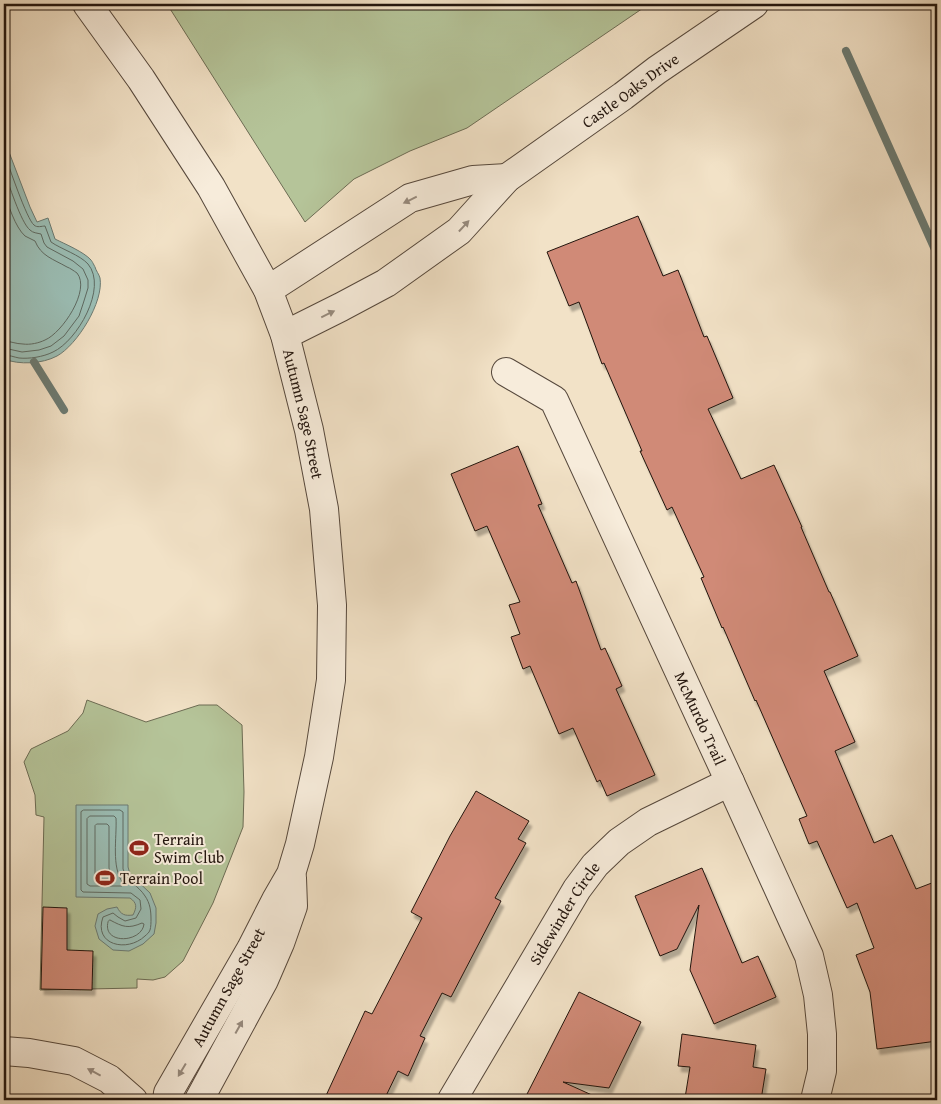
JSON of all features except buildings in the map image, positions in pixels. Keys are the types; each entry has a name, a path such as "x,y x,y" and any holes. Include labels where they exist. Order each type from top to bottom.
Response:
{"street":[{"name":"Autumn Sage Street","path":"87,4 141,79 211,187 268,290 284,335 309,430 324,509 332,604 331,680 319,757 300,844 291,874 242,965 168,1093 167,1100"},
{"name":"Castle Oaks Drive","path":"284,335 341,308 386,283 459,231 508,178 657,70 754,4"},
{"path":"268,290 410,198 473,180 508,178"},
{"name":"McMurdo Trail","path":"506,372 554,400 809,956 818,995 822,1034 822,1071 815,1100"},
{"name":"Sidewinder Circle","path":"452,1100 577,889 595,865 619,842 648,822 730,782"},
{"name":"Autumn Sage Street","path":"199,1100 264,980 280,944 293,906 291,874"},
{"path":"4,1051 29,1053 74,1061 109,1079 133,1100"}],"green space":[{"path":"167,4 649,4 467,128 410,151 354,179 305,222"},
{"name":"Terrain Swim Club","path":"87,700 146,722 199,705 217,705 242,725 243,827 213,903 183,961 165,977 153,980 137,979 137,988 40,990 44,817 36,815 35,795 24,762 31,749 68,731 83,713"}],"water":[{"path":"4,139 37,222 48,218 55,239 88,257 100,278 98,299 88,322 73,343 57,356 38,362 16,362 4,359"},
{"name":"Terrain Pool","path":"76,805 128,805 128,867 130,874 150,893 156,908 154,934 143,944 129,951 113,950 99,939 95,926 98,914 107,909 117,907 124,914 133,915 135,903 130,898 76,897"}],"waterway":[{"path":"846,51 937,254"},
{"path":"34,362 64,410"}],"place":[{"name":"Terrain Swim Club","path":"139,848"},
{"name":"Terrain Pool","path":"105,878"}]}
